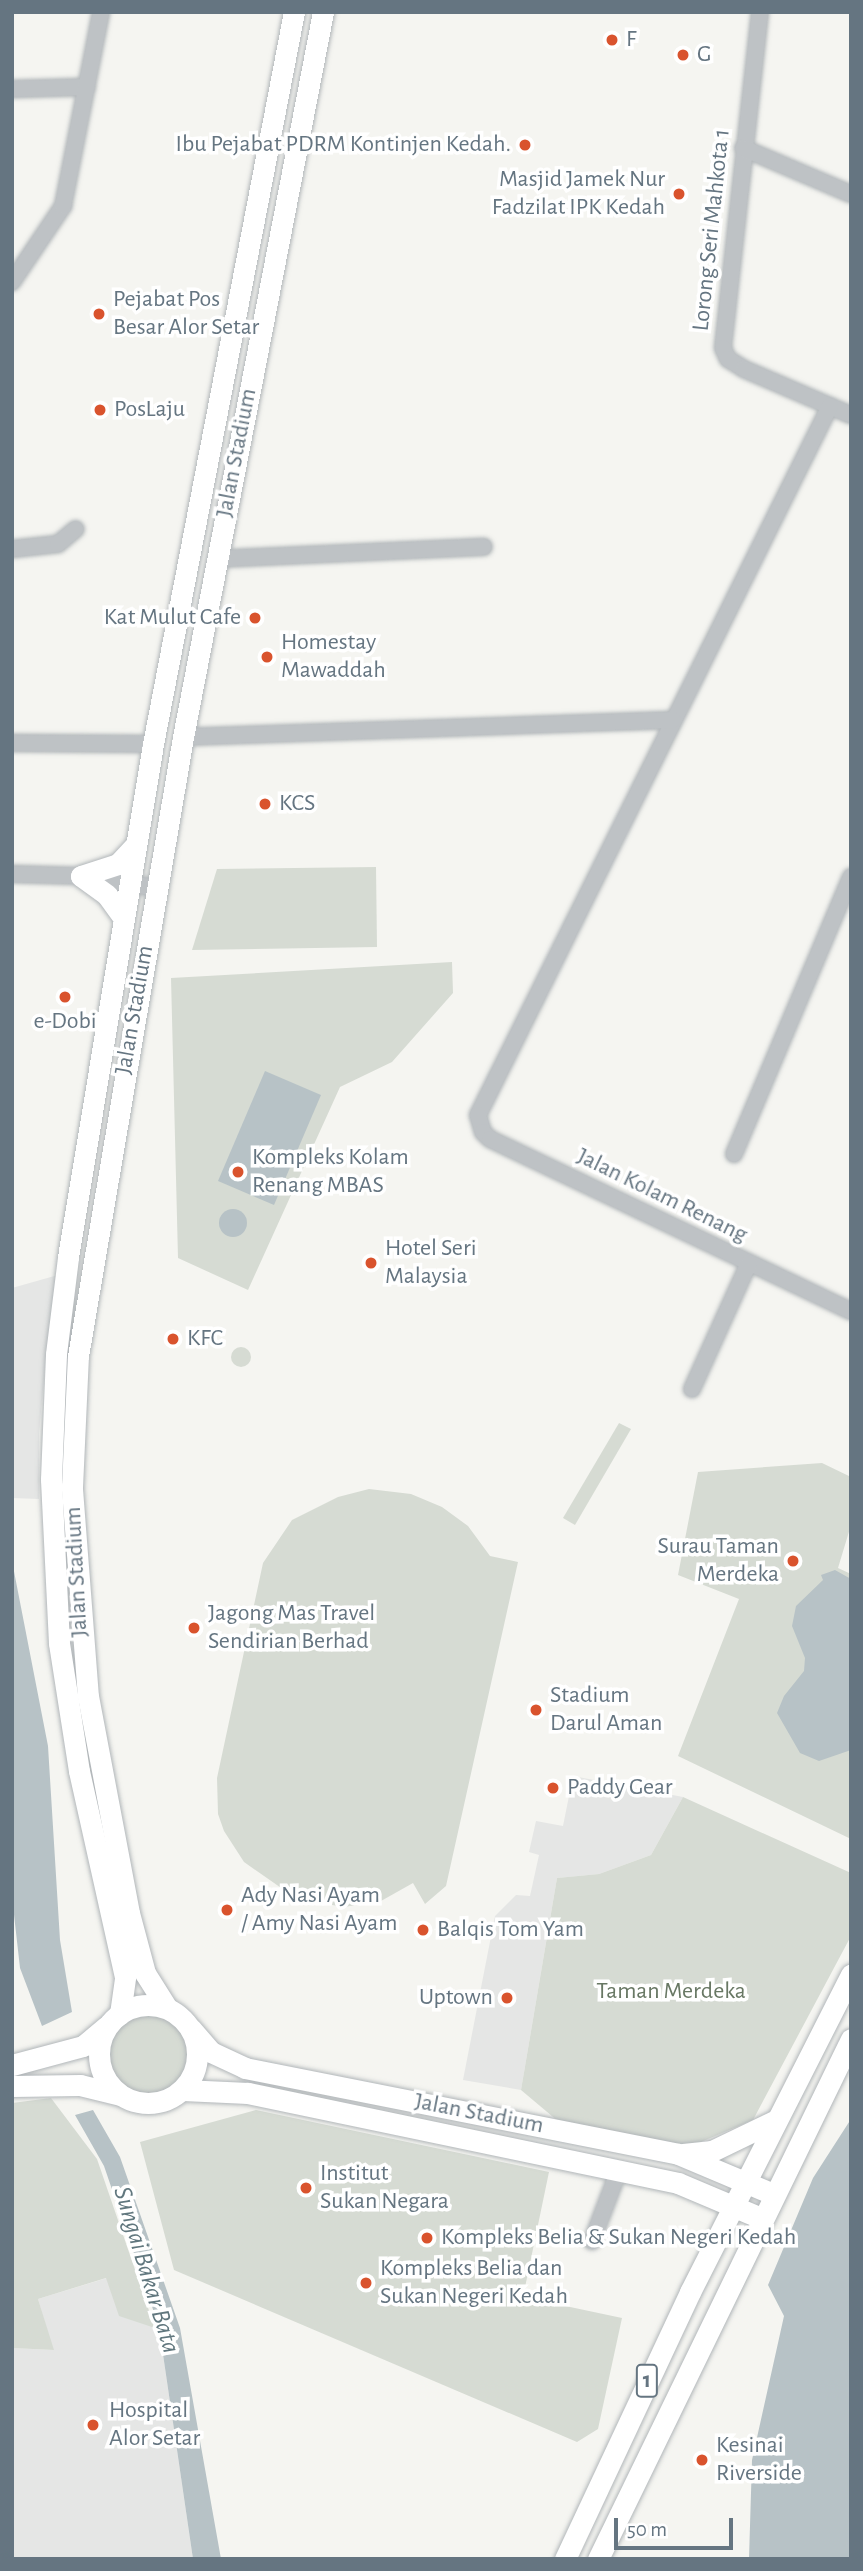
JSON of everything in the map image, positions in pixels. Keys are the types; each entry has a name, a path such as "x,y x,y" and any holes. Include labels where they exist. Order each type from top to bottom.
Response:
{"main road":[{"name":"Jalan Stadium","path":"114,2019 125,1976 66,1700 51,1479 62,1300 153,744 294,12"},
{"name":"Jalan Stadium","path":"167,2008 145,1973 106,1804 80,1641 72,1487 86,1291 183,737 323,12"},
{"path":"81,876 118,864 136,845"},
{"path":"81,876 107,895 124,918"},
{"name":"1","path":"565,2559 734,2205 851,1975"},
{"path":"12,2065 83,2046 114,2019 135,2007 167,2008 191,2029 197,2061 183,2090 153,2104 80,2085 12,2086"},
{"path":"114,2019 98,2056 101,2072 120,2095"},
{"name":"Jalan Stadium","path":"191,2029 211,2052 245,2068 678,2154 773,2194"},
{"name":"1","path":"598,2559 761,2218 851,2039"},
{"name":"Jalan Stadium","path":"183,2090 248,2092 678,2183 761,2218"},
{"path":"678,2154 712,2151 778,2119"}],"street":[{"path":"12,282 62,206 102,12"},
{"name":"Lorong Seri Mahkota 1","path":"760,12 723,348 728,359 744,369 851,415"},
{"path":"12,89 87,87"},
{"path":"743,148 851,194"},
{"path":"183,737 673,720 831,406"},
{"path":"12,549 58,544 76,529"},
{"path":"217,559 484,547"},
{"name":"Jalan Kolam Renang","path":"673,720 481,1103 479,1125 490,1139 851,1311"},
{"path":"12,743 153,744"},
{"path":"12,874 81,876 157,888"},
{"path":"734,1154 845,906 851,877"},
{"path":"692,1389 750,1263"},
{"path":"592,2241 619,2171"}],"shaded area":[{"path":"65,1273 47,1345 39,1434 39,1499 12,1498 12,1288"},
{"name":"Uptown","path":"573,1776 683,1797 651,1855 599,1874 557,1878 521,2090 463,2080 495,1916 516,1895 530,1896 539,1855 529,1852 536,1821 563,1826"},
{"name":"Hospital Alor Setar","path":"107,2278 155,2328 159,2327 193,2559 12,2559 12,2348 53,2350 38,2299"}],"green space":[{"path":"376,867 377,947 192,950 217,869"},
{"name":"Kompleks Kolam Renang MBAS","path":"452,962 453,993 392,1062 340,1087 248,1290 178,1258 171,978"},
{"path":"241,1347 248,1350 251,1357 248,1364 241,1367 234,1364 231,1357 234,1350"},
{"path":"619,1423 631,1429 575,1525 563,1518"},
{"path":"822,1463 851,1477 851,1525 838,1568 851,1574 851,1839 678,1756 739,1599 678,1575 698,1472"},
{"path":"369,1489 411,1494 442,1507 468,1526 490,1556 518,1562 446,1886 425,1904 413,1883 381,1901 344,1907 297,1899 244,1862 224,1831 218,1814 217,1778 263,1563 292,1520 338,1497"},
{"name":"Taman Merdeka","path":"683,1797 851,1873 851,1936 753,2120 689,2147 565,2127 521,2090 557,1878 599,1874 651,1855"},
{"path":"148,2012 164,2015 178,2024 187,2038 190,2054 187,2070 178,2084 164,2093 148,2096 132,2093 118,2084 109,2070 106,2054 109,2038 118,2024 132,2015"},
{"path":"51,2098 97,2159 155,2328 119,2316 106,2278 38,2299 54,2350 12,2348 12,2103"},
{"name":"Kompleks Belia dan Sukan Negeri Kedah","path":"256,2110 549,2172 523,2297 622,2318 598,2429 577,2442 174,2270 140,2142"}],"water":[{"path":"265,1071 321,1095 274,1205 218,1181"},
{"path":"233,1209 243,1213 247,1223 243,1233 233,1237 223,1233 219,1223 223,1213"},
{"path":"12,1561 48,1746 60,1940 72,2012 42,2026 20,1968 12,1897"},
{"path":"835,1570 851,1579 851,1750 819,1761 800,1753 777,1713 784,1696 804,1671 805,1658 792,1626 796,1606 823,1580 821,1575"},
{"name":"Sungai Bakar Bata","path":"93,2110 120,2157 180,2328 221,2559 193,2559 159,2327 104,2166 75,2115"},
{"path":"851,2119 850,2559 749,2559 752,2460 784,2316 768,2285 813,2178"}],"place":[{"name":"F","path":"612,40"},
{"name":"G","path":"683,55"},
{"name":"Ibu Pejabat PDRM Kontinjen Kedah.","path":"525,145"},
{"name":"Masjid Jamek Nur Fadzilat IPK Kedah","path":"679,194"},
{"name":"Pejabat Pos Besar Alor Setar","path":"99,314"},
{"name":"PosLaju","path":"100,410"},
{"name":"Kat Mulut Cafe","path":"255,618"},
{"name":"Homestay Mawaddah","path":"267,657"},
{"name":"KCS","path":"265,804"},
{"name":"e-Dobi","path":"65,997"},
{"name":"Kompleks Kolam Renang MBAS","path":"238,1172"},
{"name":"Hotel Seri Malaysia","path":"371,1263"},
{"name":"KFC","path":"173,1339"},
{"name":"Surau Taman Merdeka","path":"793,1561"},
{"name":"Jagong Mas Travel Sendirian Berhad","path":"194,1628"},
{"name":"Stadium Darul Aman","path":"536,1710"},
{"name":"Paddy Gear","path":"553,1788"},
{"name":"Ady Nasi Ayam / Amy Nasi Ayam","path":"227,1910"},
{"name":"Balqis Tom Yam","path":"423,1930"},
{"name":"Uptown","path":"507,1998"},
{"name":"Institut Sukan Negara","path":"306,2188"},
{"name":"Kompleks Belia & Sukan Negeri Kedah","path":"427,2238"},
{"name":"Kompleks Belia dan Sukan Negeri Kedah","path":"366,2283"},
{"name":"Hospital Alor Setar","path":"93,2425"},
{"name":"Kesinai Riverside","path":"702,2460"}]}
